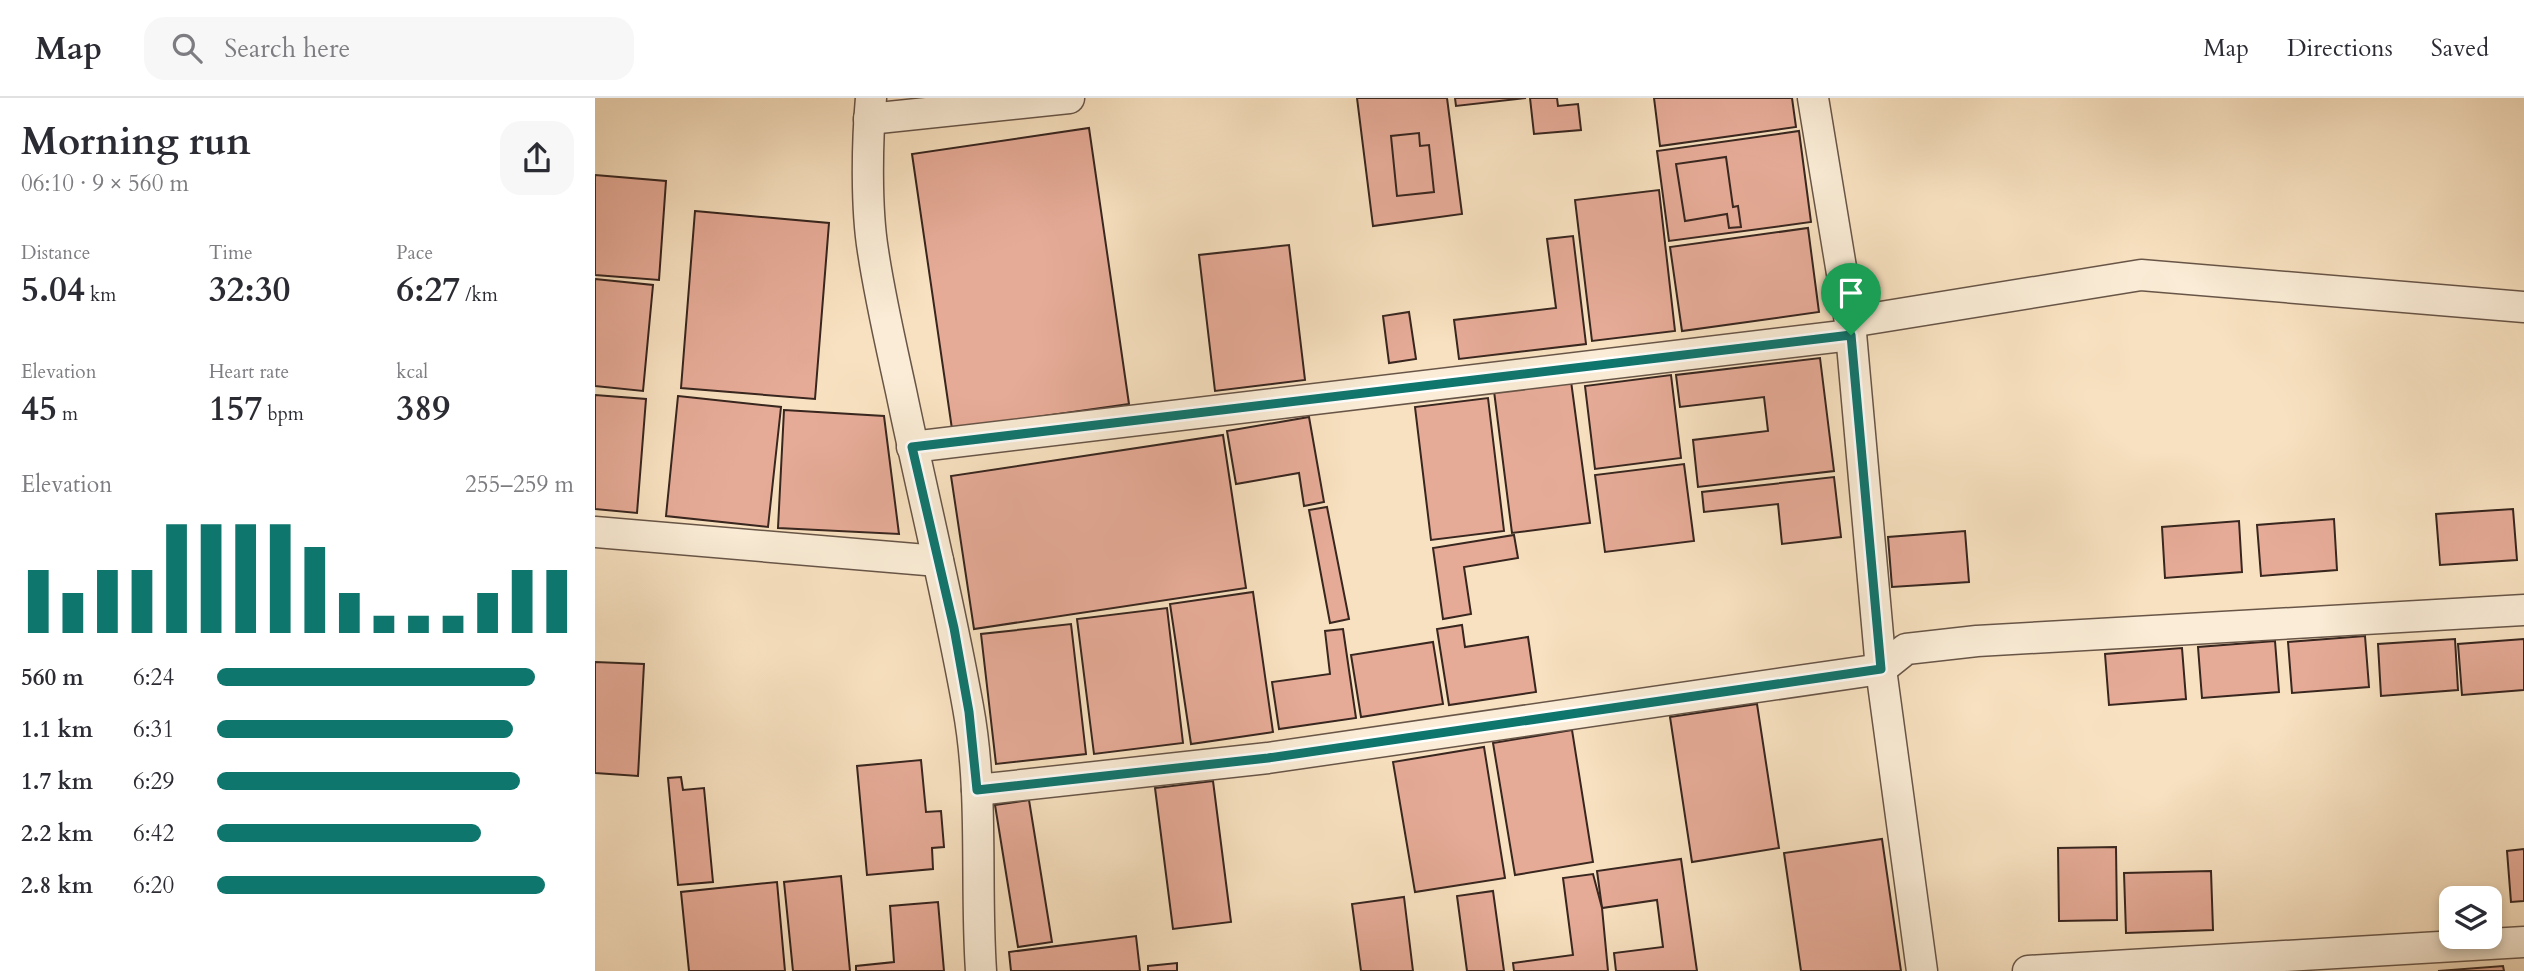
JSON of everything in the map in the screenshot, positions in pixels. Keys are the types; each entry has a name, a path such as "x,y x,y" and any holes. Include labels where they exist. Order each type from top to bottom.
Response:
{"street":[{"path":"981,971 977,790 969,712 954,628 912,447 872,248 870,109 1069,98"},
{"path":"1812,98 1850,328 1881,669 1922,971"},
{"path":"912,447 1850,328 2141,275 2524,307"},
{"path":"595,532 938,561"},
{"path":"977,790 1268,758 1881,669 1906,649 1977,641 2524,610"},
{"path":"2028,971 2524,942"}],"building":[{"path":"1357,98 1447,98 1462,214 1373,226"},
{"path":"1455,98 1526,98 1456,106"},
{"path":"1530,98 1557,98 1558,106 1578,104 1581,130 1534,134"},
{"path":"1654,98 1792,98 1796,127 1660,146"},
{"path":"1089,128 1129,404 952,429 912,154"},
{"path":"1799,131 1811,222 1669,241 1657,151"},
{"path":"1419,133 1420,146 1429,145 1434,192 1397,196 1391,136"},
{"path":"1726,157 1733,207 1738,206 1741,227 1729,228 1727,214 1685,221 1676,164"},
{"path":"595,175 666,181 659,280 595,275"},
{"path":"1659,190 1675,331 1592,341 1575,200"},
{"path":"695,211 829,223 815,399 681,388"},
{"path":"1808,228 1819,312 1682,331 1670,247"},
{"path":"1573,236 1586,344 1459,359 1454,320 1556,308 1547,239"},
{"path":"1289,245 1305,380 1215,391 1199,255"},
{"path":"595,279 653,285 643,391 595,386"},
{"path":"1409,312 1416,359 1389,363 1383,316"},
{"path":"1820,358 1834,471 1698,487 1693,440 1768,431 1764,397 1680,407 1676,375"},
{"path":"1671,375 1681,458 1595,469 1585,386"},
{"path":"1571,381 1590,523 1512,533 1494,391"},
{"path":"595,395 646,399 637,513 595,509"},
{"path":"678,396 781,407 768,527 666,516"},
{"path":"1488,398 1504,531 1431,540 1415,407"},
{"path":"784,410 884,416 899,534 778,528"},
{"path":"1309,417 1324,502 1304,506 1299,473 1236,484 1227,431"},
{"path":"1223,435 1246,588 974,629 951,476"},
{"path":"1684,464 1694,541 1605,552 1595,475"},
{"path":"1834,477 1841,537 1782,544 1778,504 1704,512 1702,492"},
{"path":"1327,507 1349,619 1330,623 1309,510"},
{"path":"2513,509 2517,560 2440,565 2436,514"},
{"path":"2334,519 2337,570 2261,576 2257,525"},
{"path":"2239,521 2242,572 2165,578 2162,527"},
{"path":"1965,531 1969,582 1892,587 1888,537"},
{"path":"1514,535 1518,558 1464,567 1471,614 1443,619 1433,548"},
{"path":"1253,592 1273,732 1191,744 1170,604"},
{"path":"1167,608 1183,743 1094,754 1077,619"},
{"path":"1071,624 1086,754 996,764 981,634"},
{"path":"1462,625 1465,647 1528,637 1536,692 1449,705 1437,629"},
{"path":"1343,629 1356,718 1279,729 1272,682 1330,674 1325,631"},
{"path":"2365,636 2369,687 2292,693 2288,642"},
{"path":"2455,639 2458,690 2381,696 2378,644"},
{"path":"2524,639 2524,690 2462,695 2458,644"},
{"path":"2275,641 2279,692 2202,698 2198,647"},
{"path":"1433,642 1443,704 1361,717 1351,655"},
{"path":"2182,648 2186,699 2109,705 2105,654"},
{"path":"595,662 644,664 638,776 595,773"},
{"path":"1757,704 1779,848 1692,862 1670,717"},
{"path":"1572,730 1593,862 1515,875 1493,743"},
{"path":"1484,747 1505,878 1415,892 1393,762"},
{"path":"921,760 926,812 941,811 944,847 932,848 933,869 867,875 857,766"},
{"path":"681,777 683,790 704,788 713,882 678,885 668,778"},
{"path":"1213,781 1231,922 1173,929 1155,788"},
{"path":"1029,800 1052,942 1018,947 995,805"},
{"path":"1882,839 1901,971 1801,971 1784,853"},
{"path":"2116,847 2117,920 2059,921 2058,848"},
{"path":"2524,849 2524,901 2511,902 2507,851"},
{"path":"1681,859 1697,971 1616,971 1614,953 1663,947 1657,900 1602,908 1597,871"},
{"path":"2211,871 2213,930 2126,933 2124,873"},
{"path":"1593,874 1602,908 1608,971 1514,971 1513,963 1573,955 1563,878"},
{"path":"841,876 850,971 793,971 784,882"},
{"path":"777,882 785,971 689,971 681,892"},
{"path":"1493,891 1504,971 1467,971 1457,896"},
{"path":"1404,897 1413,971 1361,971 1352,904"},
{"path":"938,902 944,971 856,971 856,966 894,962 890,906"},
{"path":"1136,936 1140,971 1011,971 1009,952"},
{"path":"1177,963 1177,971 1148,971 1148,966"},
{"path":"2503,966 2504,971 2438,971"}],"route":[{"path":"1851,335 1881,669 1268,758 977,790 969,712 954,628 912,447 1851,335"}]}
